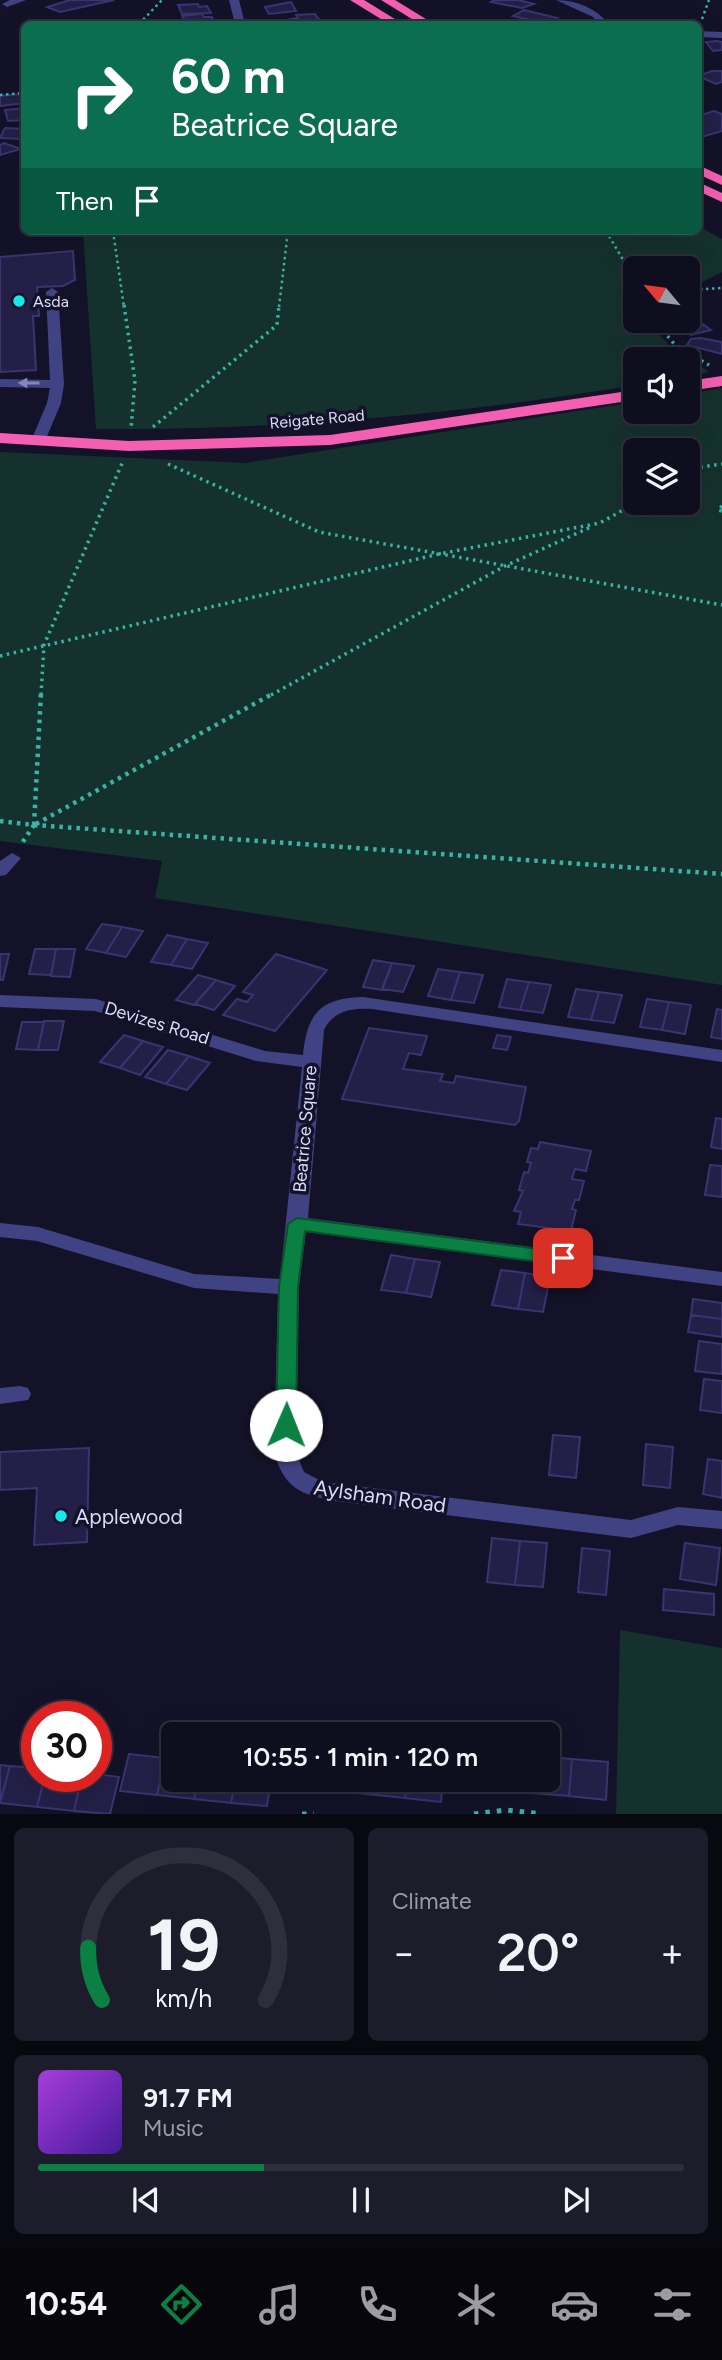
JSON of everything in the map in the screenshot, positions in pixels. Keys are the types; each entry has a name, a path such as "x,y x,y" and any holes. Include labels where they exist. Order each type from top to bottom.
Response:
{"highway":[{"path":"356,0 392,21"},
{"path":"387,0 423,21"},
{"path":"702,171 722,181"},
{"path":"702,188 722,198"},
{"path":"700,384 722,381"},
{"name":"Reigate Road","path":"0,438 129,446 330,440 623,397"}],"street":[{"path":"7,4 21,0"},
{"path":"234,0 239,21"},
{"path":"561,0 596,15 601,21"},
{"path":"702,32 722,35"},
{"path":"38,441 54,403 57,384 52,292"},
{"path":"0,383 57,384"},
{"name":"Devizes Road","path":"0,1001 96,1005 263,1057 311,1062"},
{"name":"Beatrice Square","path":"297,1224 311,1062 318,1020 335,1007 360,1002 722,1056"},
{"path":"297,1224 722,1279"},
{"name":"Aylsham Road","path":"297,1224 289,1287 285,1452 290,1473 299,1482 313,1489 334,1492 631,1529 678,1516 722,1520"},
{"path":"0,1230 38,1234 194,1281 289,1287"}],"path":[{"path":"142,21 162,0"},
{"path":"702,21 709,0"},
{"path":"0,95 21,93"},
{"path":"34,825 44,645 129,446 135,381 114,235"},
{"path":"129,446 277,325 287,239 290,235"},
{"path":"608,235 623,260"},
{"path":"700,289 722,288"},
{"path":"665,333 676,346 710,366"},
{"path":"167,463 319,532 722,605"},
{"path":"700,468 722,464"},
{"path":"6,864 34,825 505,566 623,510"},
{"path":"0,656 439,554 600,523"},
{"path":"0,821 722,874"},
{"path":"474,1814 506,1810 542,1814"},
{"path":"302,1814 314,1814"}],"green space":[{"path":"702,228 722,239 722,272 700,283 700,256 623,256 623,333 658,333 672,347 623,347 623,387 501,405 366,419 164,429 96,429 83,235 702,235"},
{"path":"700,366 709,372 700,374"},
{"path":"722,388 722,985 155,898 162,861 0,841 0,452 245,463 623,404 623,424 700,424 700,392"},
{"path":"620,1630 722,1648 722,1814 616,1814"}],"building":[{"path":"70,0 114,0 60,12 47,7"},
{"path":"518,0 534,4 522,8 491,2"},
{"path":"291,2 296,11 269,14 265,7"},
{"path":"198,4 199,7 207,6 211,13 182,14 178,5"},
{"path":"524,10 557,18 535,21 513,16"},
{"path":"202,14 204,17 212,17 214,21 185,21 182,16"},
{"path":"315,14 320,21 291,21 290,19 298,18 296,15"},
{"path":"706,42 722,42 722,50 713,51"},
{"path":"722,71 722,82 716,84 702,78 702,75"},
{"path":"19,94 21,103 0,106 0,96"},
{"path":"21,108 21,120 8,121 5,110"},
{"path":"714,111 722,114 722,131 702,137 702,115"},
{"path":"5,128 21,129 21,139 0,138"},
{"path":"4,143 21,149 0,155 0,145"},
{"name":"Asda","path":"73,251 75,280 63,286 37,287 39,316 33,316 36,370 0,372 0,257"},
{"path":"704,325 711,330 700,333 700,326"},
{"path":"691,339 722,342 722,354 687,345"},
{"path":"102,924 122,927 106,953 86,949"},
{"path":"122,927 143,931 126,957 106,953"},
{"path":"167,935 187,939 171,965 151,962"},
{"path":"187,939 208,943 192,969 171,965"},
{"path":"35,949 56,949 51,975 29,974"},
{"path":"56,949 75,949 70,977 51,976"},
{"path":"0,954 9,954 3,980 0,980"},
{"path":"276,954 327,970 275,1031 223,1015 237,999 247,1002 253,995 243,992"},
{"path":"373,960 392,963 382,990 363,987"},
{"path":"392,963 414,966 403,992 382,989"},
{"path":"438,969 460,972 451,1000 428,996"},
{"path":"460,972 483,975 474,1003 451,1000"},
{"path":"198,975 216,980 194,1005 176,1000"},
{"path":"507,979 529,982 520,1010 499,1007"},
{"path":"216,980 235,986 214,1010 195,1004"},
{"path":"529,982 551,985 543,1013 520,1010"},
{"path":"576,989 599,992 591,1020 568,1017"},
{"path":"599,992 622,995 614,1023 591,1020"},
{"path":"647,999 669,1002 662,1030 640,1027"},
{"path":"669,1002 691,1005 685,1034 662,1030"},
{"path":"717,1009 722,1010 722,1039 711,1037"},
{"path":"44,1021 64,1021 58,1050 38,1050"},
{"path":"22,1022 44,1022 38,1050 16,1049"},
{"path":"369,1028 427,1036 421,1055 409,1053 403,1069 443,1074 440,1081 454,1083 456,1076 526,1087 519,1121 515,1125 342,1099"},
{"path":"124,1035 143,1041 120,1068 100,1062"},
{"path":"497,1035 511,1037 507,1050 493,1048"},
{"path":"143,1041 163,1047 140,1075 120,1068"},
{"path":"168,1050 189,1056 166,1084 145,1077"},
{"path":"189,1056 210,1063 187,1090 166,1084"},
{"path":"716,1118 722,1119 722,1149 711,1147"},
{"path":"540,1142 591,1151 586,1171 575,1169 572,1179 584,1181 579,1200 575,1200 572,1209 576,1210 571,1231 518,1224 521,1212 514,1211 523,1191 519,1190 524,1172 528,1173 531,1163 527,1162 531,1148 538,1149"},
{"path":"710,1165 722,1166 722,1197 705,1195"},
{"path":"391,1255 415,1259 406,1293 381,1290"},
{"path":"415,1259 440,1262 431,1297 406,1293"},
{"path":"501,1270 525,1273 518,1309 492,1305"},
{"path":"525,1273 550,1277 543,1312 518,1309"},
{"path":"693,1299 722,1303 722,1319 691,1315"},
{"path":"691,1315 722,1319 722,1337 688,1332"},
{"path":"699,1341 722,1344 722,1374 695,1371"},
{"path":"704,1379 722,1381 722,1413 700,1410"},
{"path":"553,1435 580,1437 576,1478 549,1475"},
{"path":"646,1444 673,1447 670,1488 643,1485"},
{"name":"Applewood","path":"89,1448 87,1542 34,1545 37,1488 0,1490 0,1452"},
{"path":"708,1459 722,1461 722,1498 703,1494"},
{"path":"492,1538 520,1541 515,1585 487,1582"},
{"path":"520,1541 547,1543 543,1587 515,1585"},
{"path":"685,1543 720,1548 716,1585 680,1579"},
{"path":"582,1548 610,1551 606,1595 578,1592"},
{"path":"664,1589 714,1594 714,1615 663,1610"},
{"path":"129,1754 161,1758 157,1795 120,1791"},
{"path":"560,1758 572,1759 569,1796 532,1793 560,1792"},
{"path":"572,1759 608,1762 606,1800 569,1796"},
{"path":"0,1765 10,1766 0,1803"},
{"path":"10,1766 21,1767 21,1792 41,1792 37,1807 0,1803"},
{"path":"112,1776 119,1777 110,1814 74,1811 78,1792 112,1792"},
{"path":"161,1776 161,1792 195,1792 194,1799 157,1795"},
{"path":"41,1792 78,1792 74,1811 37,1807"},
{"path":"195,1792 233,1792 231,1803 194,1799"},
{"path":"233,1792 269,1792 267,1806 231,1803"},
{"path":"367,1792 406,1792 405,1798"},
{"path":"406,1792 442,1792 441,1802 405,1798"}],"place":[{"name":"Asda","path":"19,301"},
{"name":"Applewood","path":"61,1516"}],"route":[{"path":"286,1425 289,1287 297,1224 563,1258"}]}
